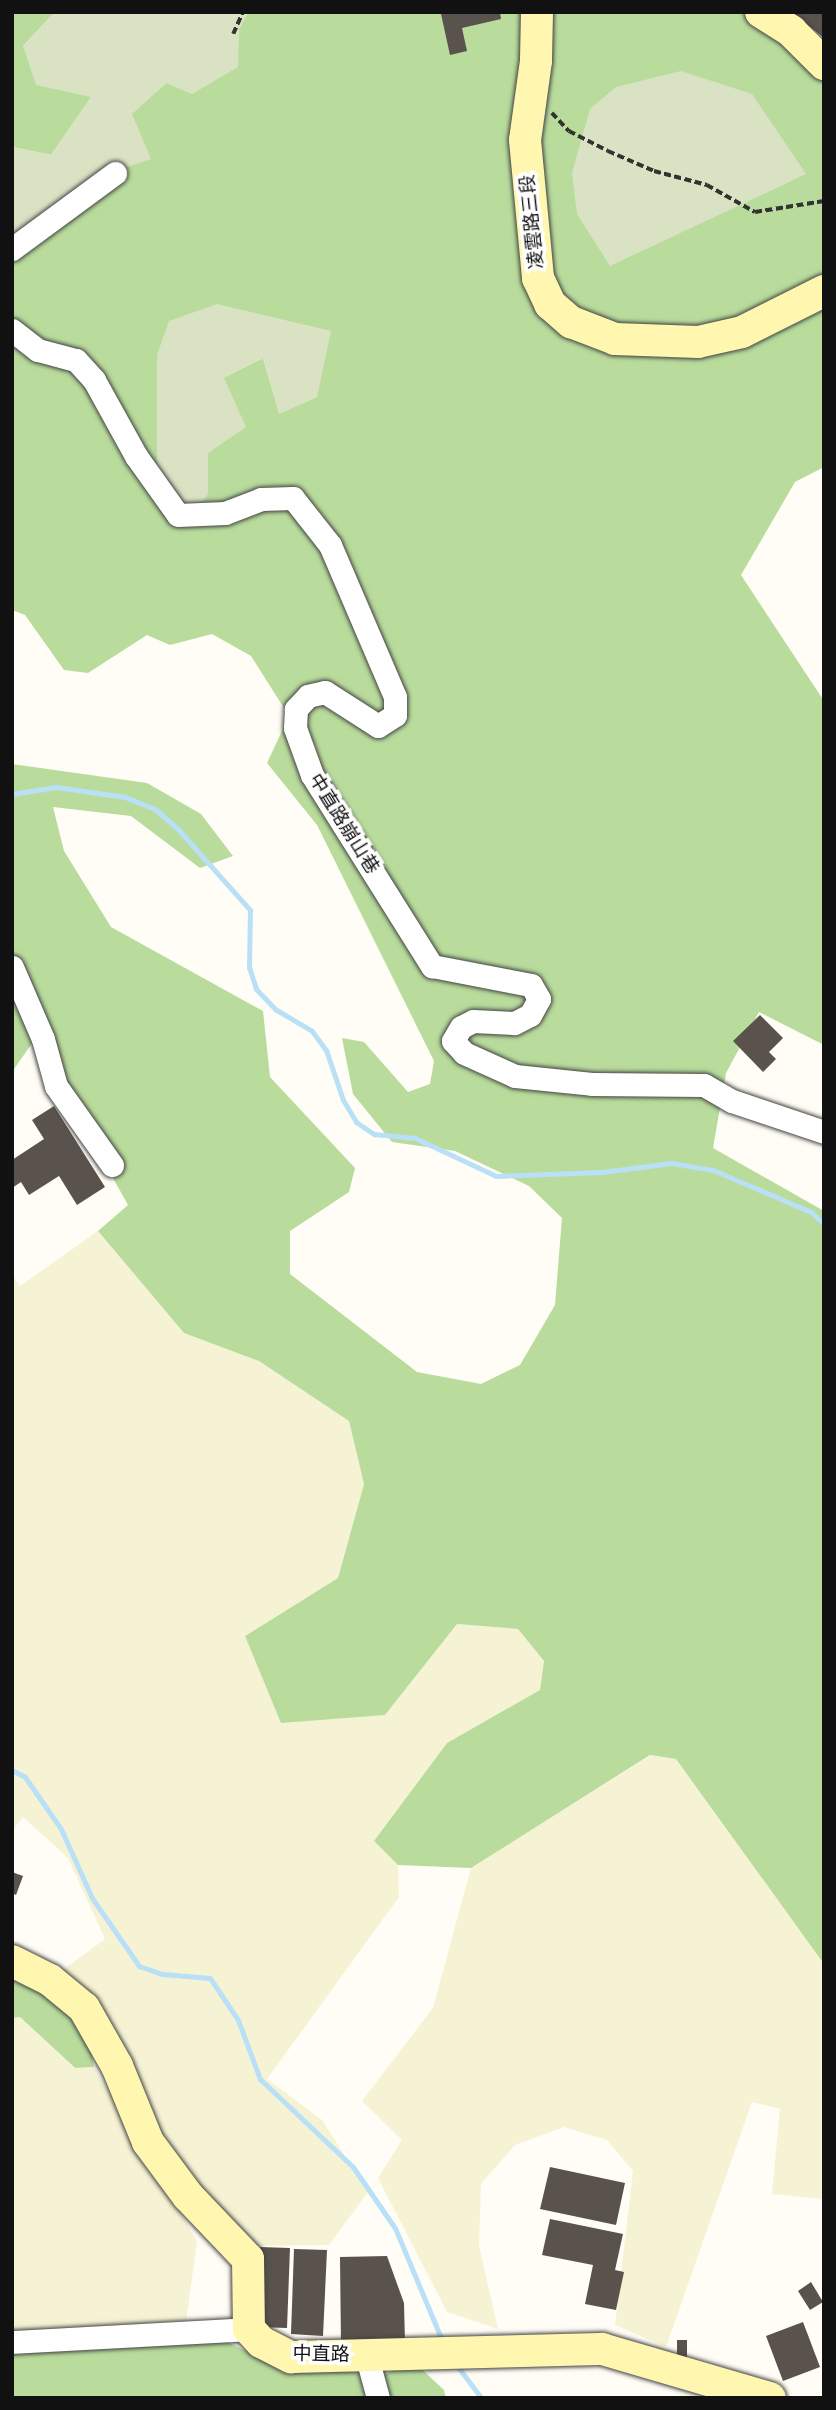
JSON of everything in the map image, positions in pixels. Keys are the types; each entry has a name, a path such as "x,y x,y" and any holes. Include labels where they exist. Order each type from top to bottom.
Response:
{"street":[{"name":"凌雲路三段","path":"537,12 536,61 529,89 524,140 538,278 550,304 571,322 615,339 698,342 741,332 824,290"},
{"path":"761,12 791,31 824,64"},
{"path":"12,249 115,173"},
{"name":"中直路崩山巷","path":"12,330 38,350 76,360 94,380 144,468 178,515 225,513 261,499 293,498 330,545 395,697 395,715 378,726 325,692 307,696 296,709 295,728 312,775 432,966 531,985 539,999 530,1015 514,1023 473,1021 461,1027 453,1041 464,1053 516,1076 593,1084 704,1085 732,1101 824,1132"},
{"path":"12,967 43,1039 56,1086 112,1165"},
{"path":"12,1961 50,1980 84,2008 117,2066 148,2142 188,2196 248,2259 249,2329 12,2343"},
{"name":"中直路","path":"249,2329 261,2342 291,2357 602,2349 770,2398"},
{"path":"366,2354 378,2398"}],"path":[{"path":"233,34 243,12"},
{"path":"529,89 569,131 654,172 707,185 755,212 824,201"}],"shaded area":[{"path":"98,1231 184,1333 259,1361 349,1421 364,1484 338,1578 245,1636 385,1715 457,1624 518,1629 544,1661 540,1690 447,1743 374,1841 398,1865 399,1897 267,2079 322,2120 368,2192 329,2245 249,2246 198,2198 60,1972 105,1939 68,1858 23,1817 12,1831 12,1275 20,1286"},
{"path":"651,1755 676,1759 824,1964 824,2199 772,2194 780,2109 752,2102 666,2347 615,2325 633,2171 607,2140 564,2127 515,2145 481,2184 479,2246 498,2329 447,2312 378,2178 402,2140 362,2101 433,2008 471,1868"},
{"path":"20,2017 74,2068 94,2067 197,2241 186,2322 12,2355 12,2018"}],"green space":[{"path":"12,12 55,12 23,46 92,96 51,155 12,147"},
{"path":"55,12 248,12 239,29 238,67 192,94 166,83 132,114 151,159 110,173 12,248 12,147 51,155 91,97 36,85 23,46"},
{"path":"248,12 757,12 824,67 824,467 795,482 741,575 824,701 824,1045 759,1012 726,1073 713,1148 824,1211 824,1964 676,1759 650,1755 471,1868 398,1865 374,1841 447,1743 540,1690 544,1661 518,1629 457,1624 385,1715 281,1723 245,1636 338,1578 364,1484 349,1421 259,1361 184,1333 98,1231 128,1205 35,1039 12,1072 12,764 147,783 201,814 233,856 200,868 131,816 53,807 64,851 111,927 263,1011 270,1077 355,1168 349,1192 290,1231 290,1274 417,1372 481,1384 520,1365 555,1305 562,1218 529,1186 455,1151 392,1142 353,1094 342,1038 364,1042 408,1092 430,1084 434,1061 317,825 267,763 289,716 251,656 212,634 170,645 147,635 88,673 64,670 25,615 12,610 12,248 131,114 166,83 237,67 239,29","holes":["217,304 317,397 279,413 263,358 223,378 208,453 208,494 157,487"]},
{"path":"681,71 752,94 806,174 610,266 577,214 572,173 590,109 616,87"},
{"path":"217,304 331,331 317,397 279,414 263,358 224,378 246,427 208,453 208,494 192,516 157,487 157,355 169,321"},
{"path":"12,1977 40,1986 88,2032 94,2067 75,2068 20,2017 12,2018"},
{"path":"186,2322 275,2365 384,2375 413,2361 444,2390 446,2398 12,2398 12,2355"}],"building":[{"path":"500,12 501,19 462,28 467,51 450,55 441,14"},
{"path":"773,12 824,12 824,38 809,26 802,35"},
{"path":"760,1015 783,1038 769,1052 776,1059 763,1072 733,1041"},
{"path":"54,1106 105,1187 77,1205 59,1176 29,1195 21,1182 12,1188 12,1160 44,1139 32,1120"},
{"path":"12,1872 23,1876 16,1895 12,1893"},
{"path":"550,2167 625,2183 616,2225 540,2209"},
{"path":"550,2219 623,2234 615,2270 624,2272 616,2310 585,2304 593,2265 542,2255"},
{"path":"260,2247 290,2248 287,2328 257,2327"},
{"path":"294,2249 327,2250 323,2336 291,2334"},
{"path":"387,2256 404,2303 405,2343 341,2344 340,2257"},
{"path":"811,2282 823,2302 810,2310 798,2291"},
{"path":"803,2322 820,2367 783,2381 766,2336"},
{"path":"677,2340 687,2340 687,2357 677,2358"}],"waterway":[{"path":"12,794 56,787 125,797 155,809 177,828 250,910 249,967 256,989 275,1009 312,1031 326,1050 343,1100 356,1122 374,1134 415,1138 496,1176 602,1172 671,1163 713,1170 811,1212 824,1224"},
{"path":"12,1770 25,1777 61,1829 92,1898 139,1966 162,1974 210,1978 238,2020 260,2079 353,2167 395,2228 443,2343"},
{"path":"458,2367 481,2398"}]}
